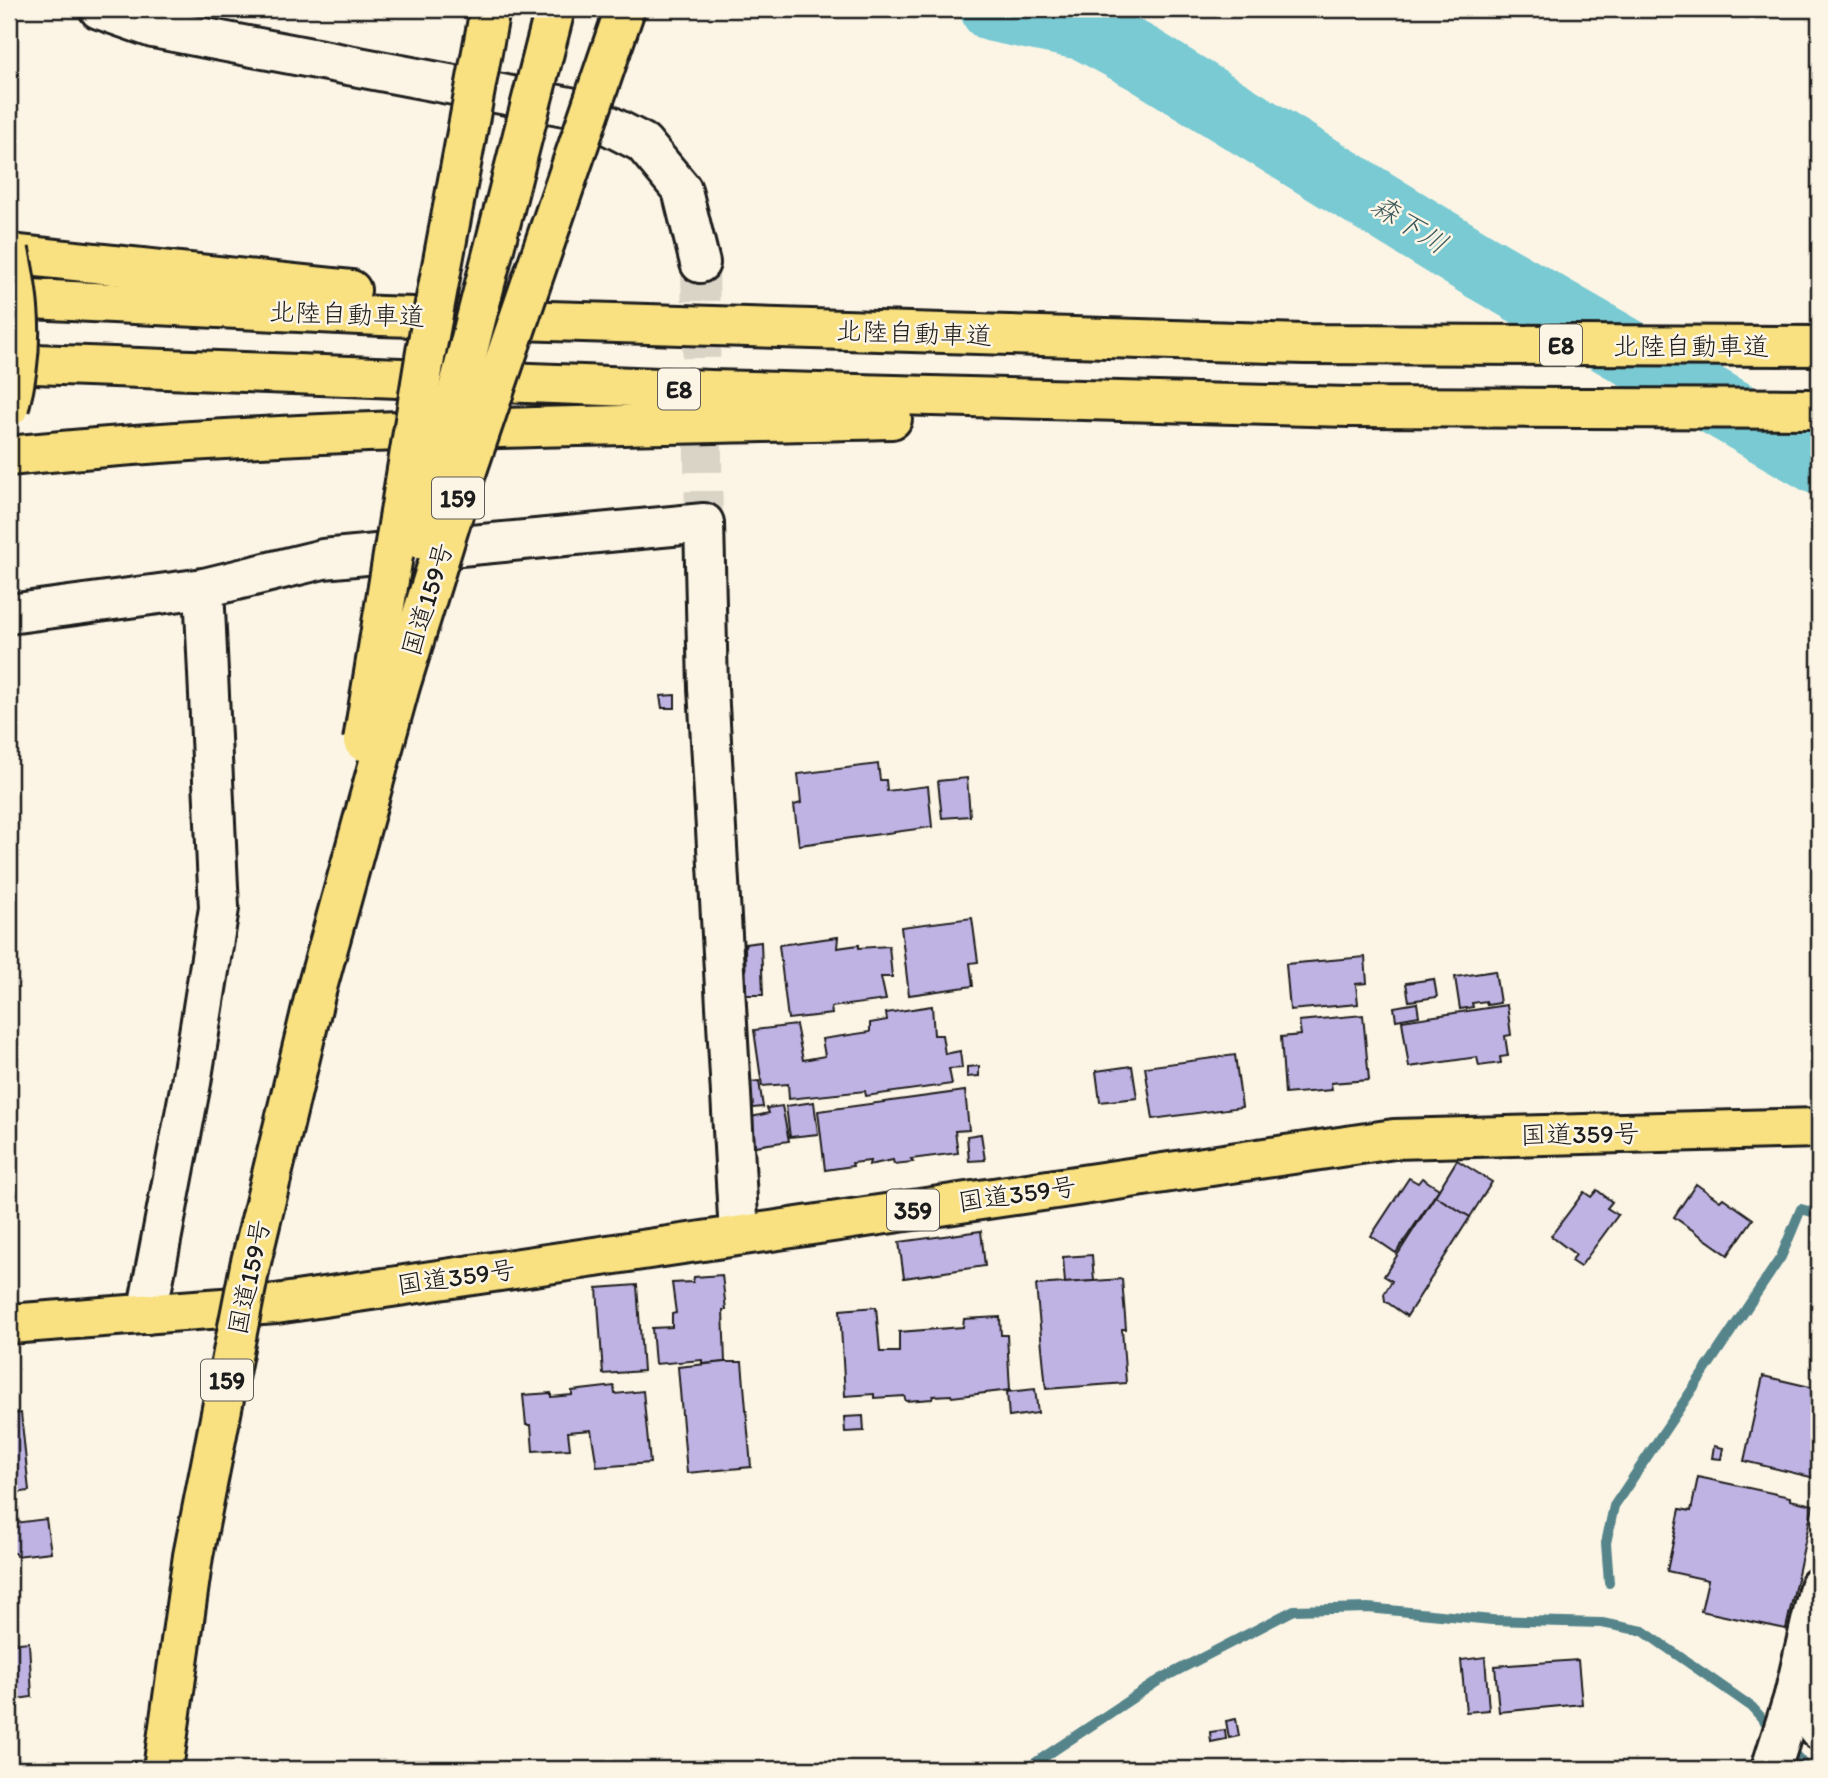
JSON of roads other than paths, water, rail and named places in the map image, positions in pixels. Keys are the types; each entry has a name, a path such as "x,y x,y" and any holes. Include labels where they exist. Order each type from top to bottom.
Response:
{"highway":[{"name":"159","path":"349,835 426,352 490,9"},
{"name":"国道159号","path":"163,1769 192,1556 250,1266 315,995 384,679 555,9"},
{"name":"国道159号","path":"315,995 400,686 463,482 625,9"},
{"name":"159","path":"463,482 524,344 642,9"},
{"path":"9,407 18,374 20,331 16,284 9,252 70,262 456,300 1021,324 1178,341"},
{"name":"北陸自動車道","path":"9,298 422,317 1178,341 1819,346"},
{"name":"E8","path":"9,363 712,390 1349,407 1819,408"},
{"path":"9,456 134,443 384,430 1349,407"},
{"name":"国道359号","path":"9,1324 276,1304 1395,1139 1819,1128"}],"street":[{"path":"99,9 153,28 575,108 643,142 682,190 700,263"},
{"path":"9,614 204,588 323,559 704,523 708,688 739,1236"},
{"path":"146,1314 191,1083 219,908 204,588"},
{"path":"1772,1768 1800,1715 1819,1587"}],"waterway":[{"name":"森下川","path":"993,9 1086,28 1143,59 1476,264 1819,462"},
{"path":"1609,1583 1606,1543 1614,1506 1781,1257 1801,1209 1819,1214"},
{"path":"1026,1769 1161,1679 1294,1610 1368,1608 1492,1620 1602,1623 1643,1631 1752,1707 1775,1733"},
{"path":"1786,1745 1808,1769"}],"tunnel":[{"path":"700,263 704,523"}]}
